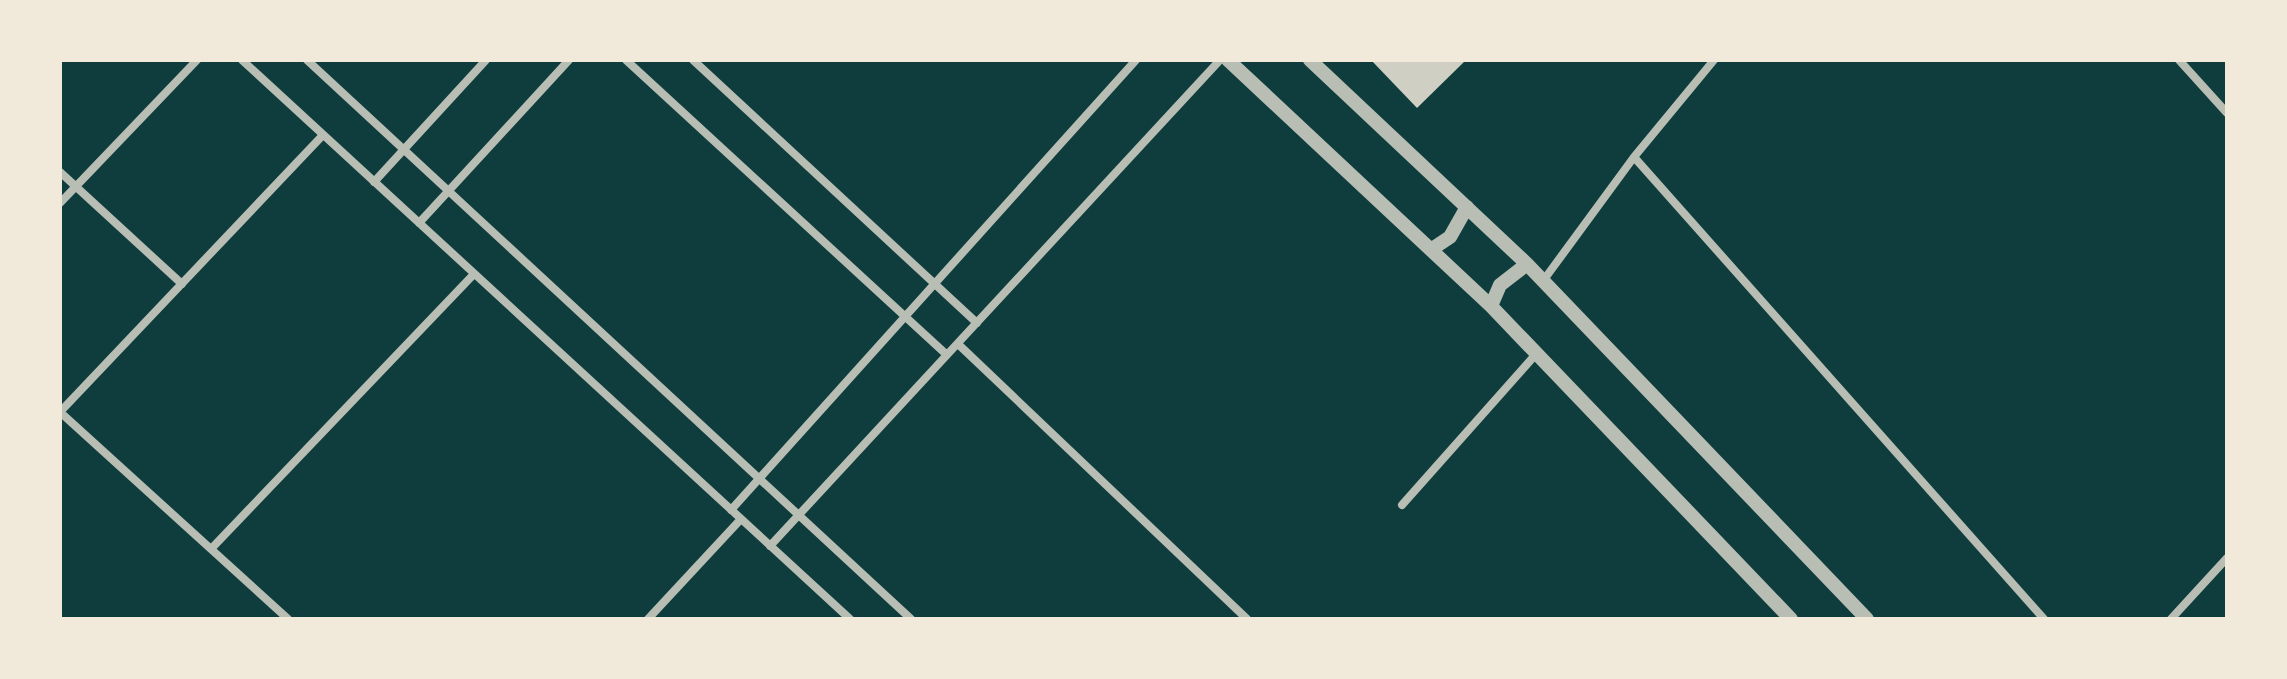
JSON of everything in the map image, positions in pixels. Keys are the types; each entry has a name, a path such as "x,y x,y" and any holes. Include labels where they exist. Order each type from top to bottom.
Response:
{"street":[{"path":"60,203 197,60"},
{"path":"242,60 850,619"},
{"path":"307,60 911,619"},
{"path":"374,182 486,60"},
{"path":"419,223 569,60"},
{"path":"626,60 947,355"},
{"path":"693,60 977,323"},
{"path":"731,510 1136,60"},
{"path":"770,546 1220,60"},
{"path":"1228,60 1491,306 1791,619"},
{"path":"1310,60 1527,264 1632,370 1867,619"},
{"path":"1543,281 1634,157 1714,60"},
{"path":"2179,60 2227,113"},
{"path":"288,619 60,412 323,135"},
{"path":"1634,157 2044,619"},
{"path":"60,172 182,284"},
{"path":"1432,249 1450,237 1467,207"},
{"path":"1491,306 1500,285 1527,264"},
{"path":"211,549 474,274"},
{"path":"958,344 1247,619"},
{"path":"1402,505 1537,352"},
{"path":"648,619 741,519"},
{"path":"2171,619 2227,558"}],"building":[{"path":"1371,60 1466,60 1417,108"}]}
